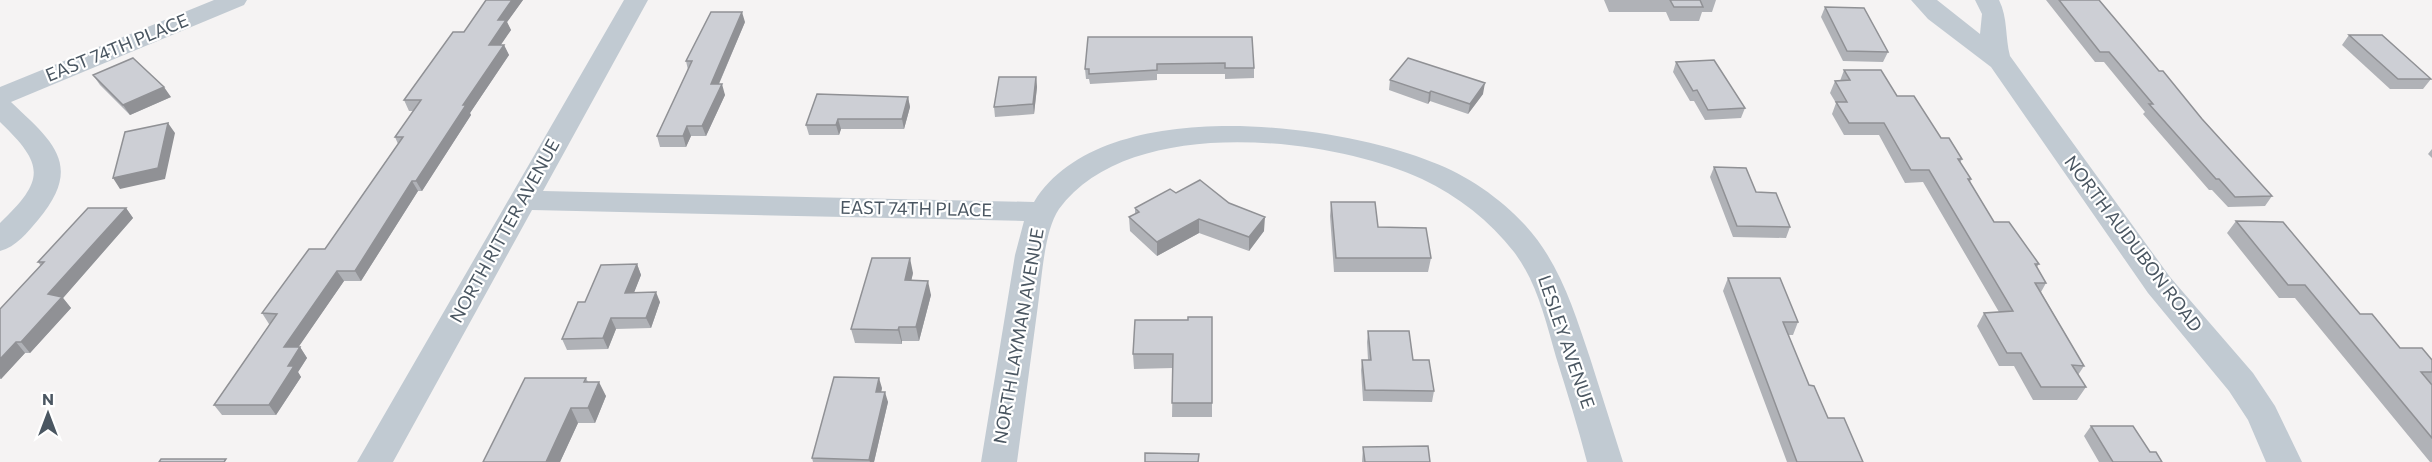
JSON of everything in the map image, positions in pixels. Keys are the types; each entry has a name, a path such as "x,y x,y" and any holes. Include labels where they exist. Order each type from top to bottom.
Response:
{"street":[{"name":"EAST 74TH PLACE","path":"0,97 235,0"},
{"name":"NORTH RITTER AVENUE","path":"375,462 636,0"},
{"name":"NORTH AUDUBON ROAD","path":"1923,0 1941,17 1996,57 2159,285 2241,382 2263,415 2284,462"},
{"name":"NORTH AUDUBON ROAD","path":"1988,0 1994,11 1992,36 1996,57"},
{"path":"0,107 44,154 49,173 40,197 0,241"},
{"name":"LESLEY AVENUE","path":"1043,212 1061,188 1086,167 1142,144 1200,135 1283,136 1366,149 1423,168 1473,196 1514,232 1540,267 1553,294 1605,462"},
{"name":"EAST 74TH PLACE","path":"523,200 1043,212"},
{"name":"NORTH LAYMAN AVENUE","path":"999,462 1030,255 1043,212"}],"building":[{"path":"486,0 512,0 498,20 506,20 489,45 504,45 463,105 466,105 416,181 412,181 355,271 337,271 284,347 300,347 288,366 294,366 269,405 214,405 277,314 262,313 309,249 325,249 403,137 395,137 421,100 404,100 453,32 464,32"},
{"path":"1670,0 1700,0 1703,7 1674,7"},
{"path":"2059,0 2099,0 2159,71 2163,71 2202,119 2272,196 2235,197 2149,104 2153,104 2109,52 2100,52"},
{"path":"1825,7 1864,8 1888,52 1847,51"},
{"path":"711,12 742,12 711,84 722,84 702,126 687,126 683,136 657,136 692,61 686,61"},
{"path":"2349,35 2382,35 2431,79 2398,79"},
{"path":"1088,37 1252,37 1254,68 1225,68 1225,63 1157,64 1157,70 1089,74 1089,69 1085,69"},
{"path":"133,58 164,87 123,105 93,75"},
{"path":"1408,58 1485,83 1470,104 1390,80"},
{"path":"1714,60 1745,108 1708,110 1697,90 1693,91 1676,62"},
{"path":"1844,70 1881,70 1897,96 1914,96 1941,138 1949,138 1962,159 1958,159 1971,179 1968,179 1994,222 2009,222 2039,264 2035,264 2046,283 2035,283 2084,366 2072,365 2086,387 2041,387 2021,353 2007,353 1984,313 2013,311 1929,170 1911,170 1884,123 1849,123 1836,102 1847,102 1835,81 1850,80"},
{"path":"999,77 1036,77 1033,104 994,107"},
{"path":"817,94 908,97 902,119 838,119 836,125 806,125"},
{"path":"168,123 158,168 113,178 125,132"},
{"path":"1714,167 1746,168 1756,192 1776,193 1790,227 1737,226"},
{"path":"1200,180 1229,203 1265,217 1249,237 1199,219 1157,242 1129,217 1139,212 1135,208 1170,189 1176,193"},
{"path":"1331,202 1375,202 1378,227 1426,228 1431,258 1336,258"},
{"path":"88,208 126,208 48,294 62,297 21,342 16,342 0,359 0,309 44,262 38,262"},
{"path":"2236,221 2283,222 2360,314 2372,314 2400,348 2422,348 2432,360 2432,372 2421,372 2432,385 2432,438 2305,285 2288,285"},
{"path":"872,258 910,258 905,280 928,281 916,327 899,327 898,330 851,329"},
{"path":"637,264 625,293 656,292 646,318 611,318 603,338 562,339 578,302 585,302 601,265"},
{"path":"1728,278 1780,278 1798,322 1783,322 1809,385 1814,386 1828,418 1844,418 1863,462 1797,462"},
{"path":"1188,317 1212,317 1212,403 1172,403 1173,354 1133,354 1135,320 1188,320"},
{"path":"1368,331 1409,331 1413,360 1429,360 1434,391 1365,390 1362,360 1371,360"},
{"path":"834,377 879,378 876,392 885,392 869,460 812,458"},
{"path":"525,378 586,378 584,382 599,382 588,408 571,408 546,462 483,462"},
{"path":"2091,426 2133,426 2150,452 2156,452 2162,462 2113,462"},
{"path":"1428,446 1430,462 1365,462 1363,447"},
{"path":"1145,453 1199,454 1198,462 1145,462"},
{"path":"161,459 226,459 224,462 159,462"}]}
